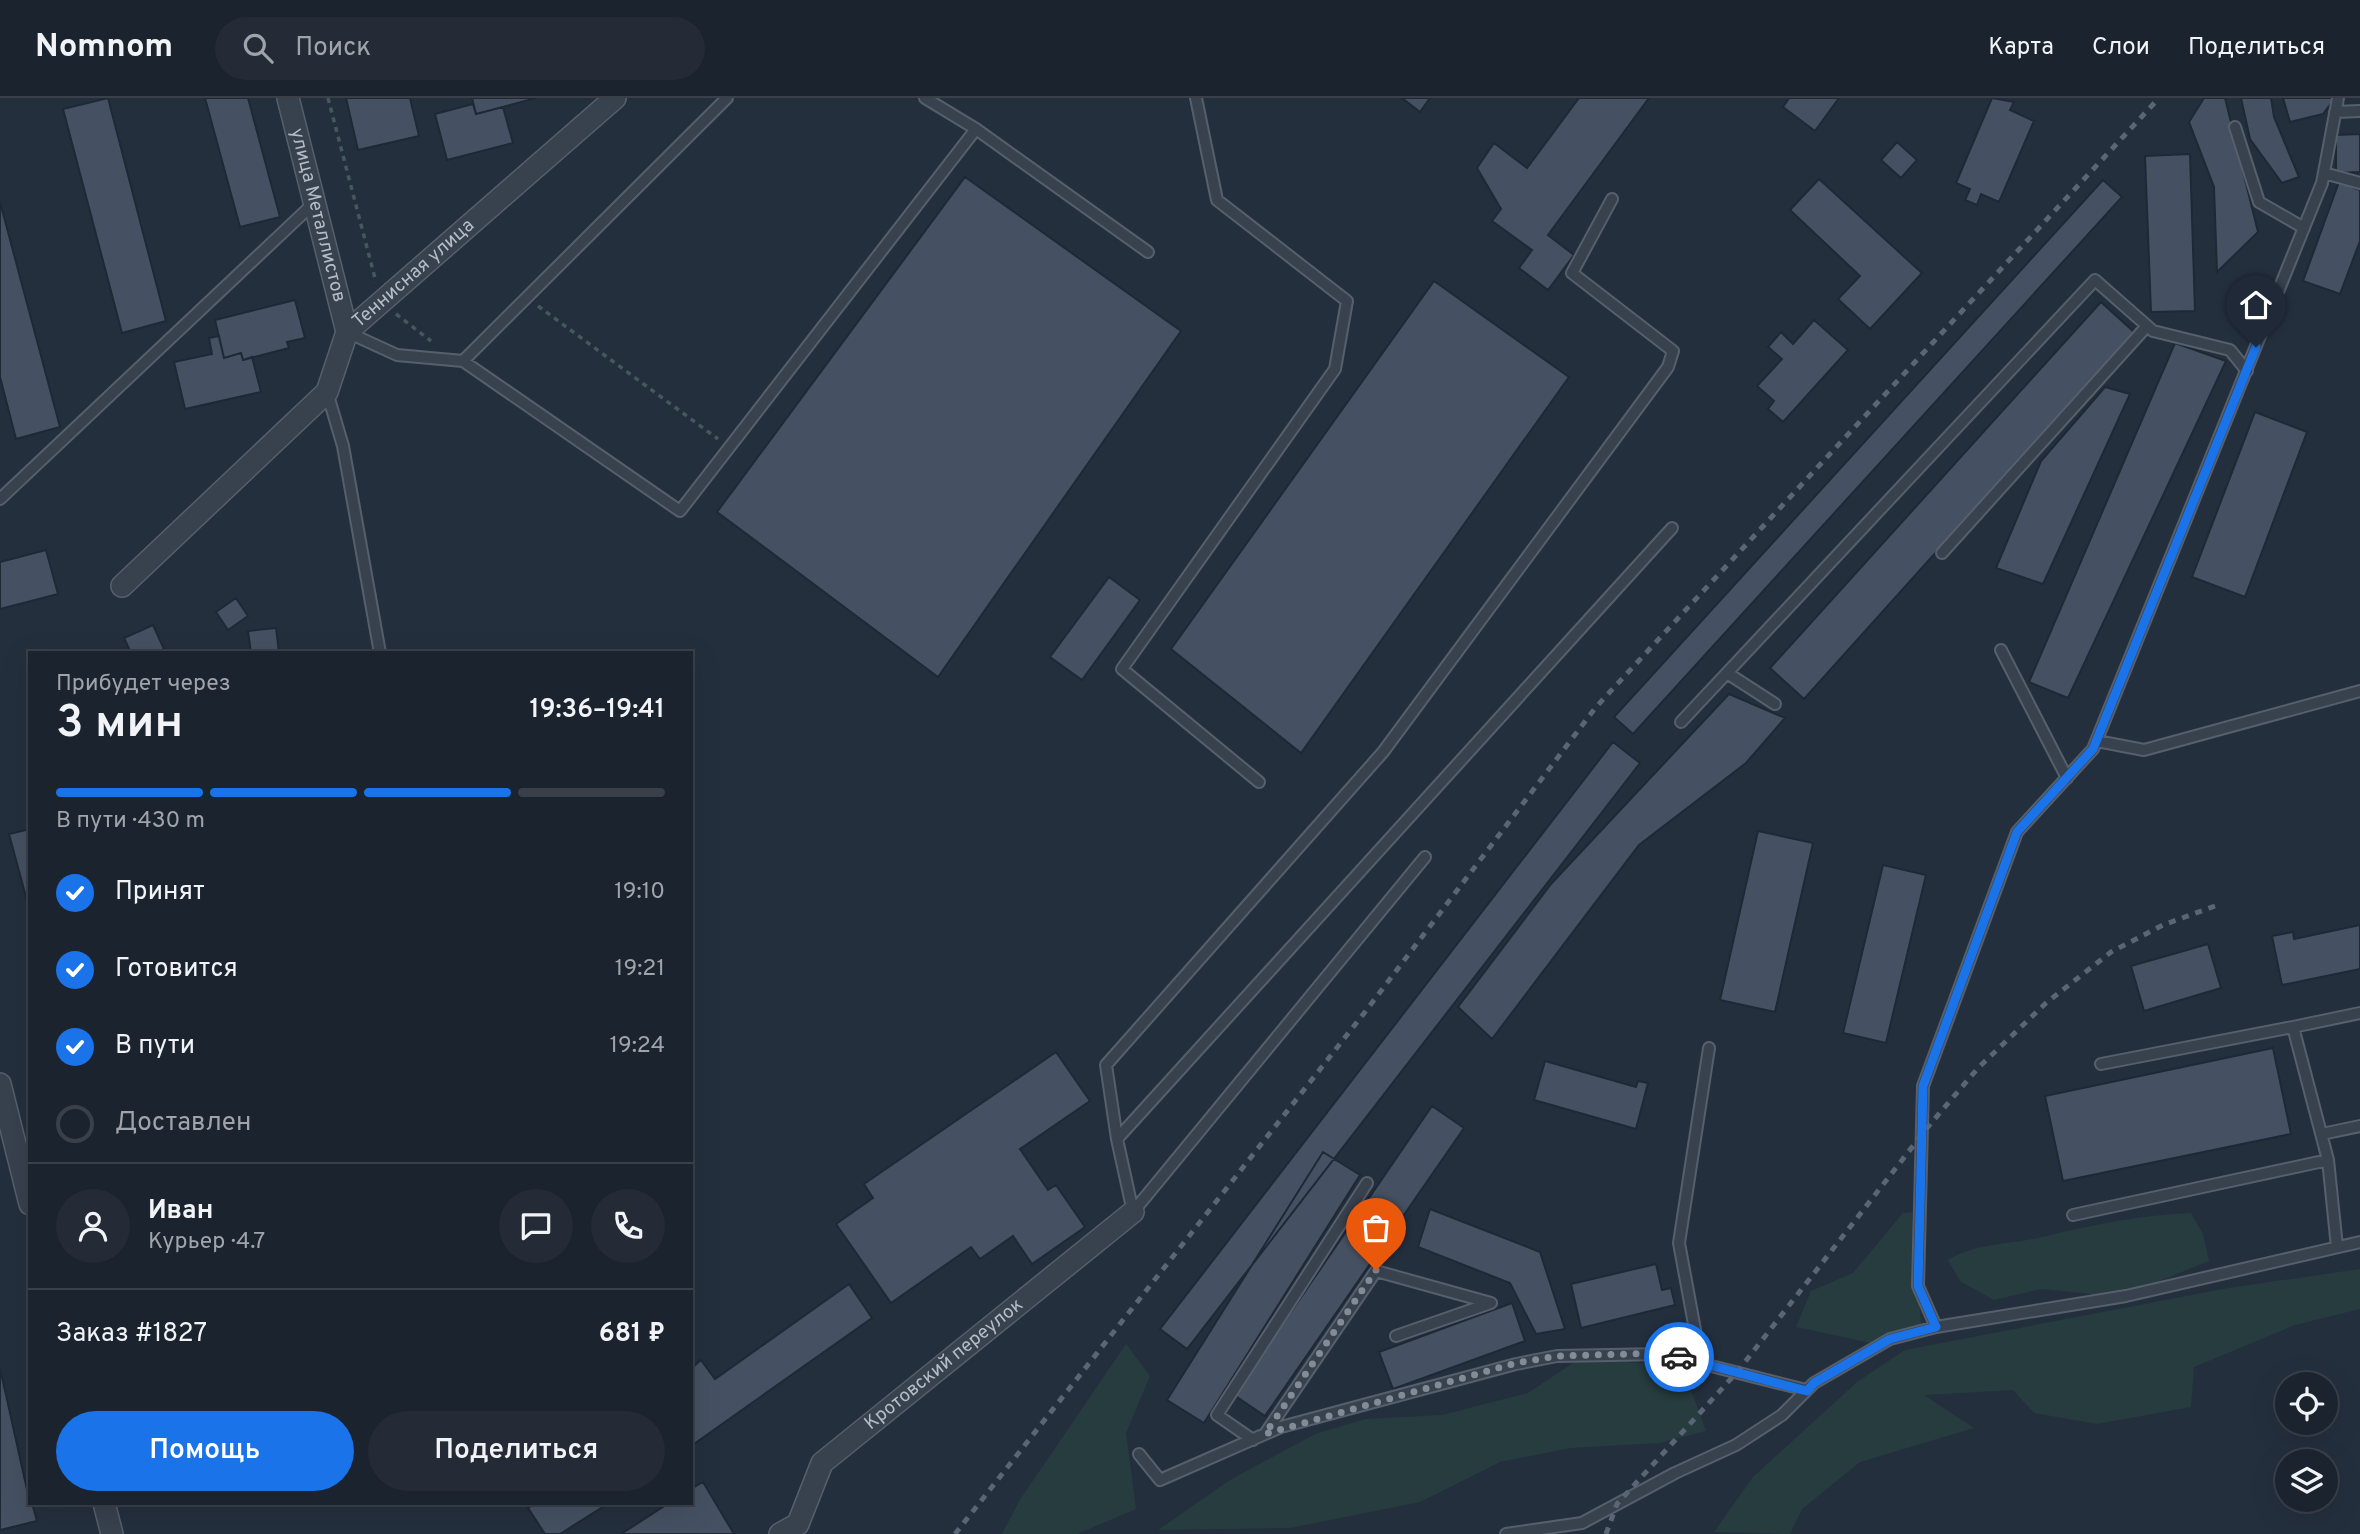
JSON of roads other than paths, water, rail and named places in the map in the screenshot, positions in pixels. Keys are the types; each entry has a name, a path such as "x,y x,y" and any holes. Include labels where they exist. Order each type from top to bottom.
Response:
{"street":[{"name":"улица Металлистов","path":"288,98 347,332"},
{"name":"Теннисная улица","path":"122,586 327,392 347,332 615,98"},
{"path":"0,1084 28,1196"},
{"name":"Кротовский переулок","path":"780,1534 798,1524 822,1463 1133,1212"},
{"path":"105,1505 112,1534"}],"lane":[{"path":"463,361 727,98"},
{"path":"925,98 976,129 1148,252"},
{"path":"1196,98 1217,200 1346,301 1335,369 1122,669 1259,782"},
{"path":"1936,1327 1918,1286 1923,1086 2017,832 2093,749 2097,741 2304,228 2324,173 2338,98"},
{"path":"2335,112 2360,111"},
{"path":"2235,127 2259,202 2304,228"},
{"path":"347,332 397,355 463,361 680,511 976,129"},
{"path":"2324,173 2360,183"},
{"path":"1133,1212 1117,1139 1106,1065 1383,752 1668,367 1673,351 1572,273 1612,199"},
{"path":"0,499 314,204"},
{"path":"1681,722 2095,280 2153,331 2230,350 2247,370"},
{"path":"1942,553 2147,326"},
{"path":"327,392 343,446 380,651"},
{"path":"1117,1139 1672,528"},
{"path":"2001,650 2067,778"},
{"path":"1727,673 1774,704"},
{"path":"2097,741 2144,750 2360,691"},
{"path":"1133,1212 1425,856"},
{"path":"2101,1064 2360,1013"},
{"path":"2293,1027 2329,1160 2337,1247"},
{"path":"1701,1362 1679,1243 1709,1048"},
{"path":"2322,1134 2360,1126"},
{"path":"2073,1215 2329,1160"},
{"path":"1253,1440 1217,1415 1367,1183"},
{"path":"1506,1534 1583,1523 1675,1473 1737,1445 1782,1415 1814,1383 1890,1339 1936,1327 2126,1296 2360,1242"},
{"path":"1265,1434 1376,1270 1491,1303 1396,1336"},
{"path":"1139,1454 1160,1479 1265,1434 1516,1363 1557,1356 1664,1353 1807,1391"}],"railway":[{"path":"955,1534 1365,1012 1596,707 2159,98"},
{"path":"1606,1534 1617,1504 1738,1371 1927,1128 1978,1068 2046,1003 2111,952 2163,925 2215,906"}]}
